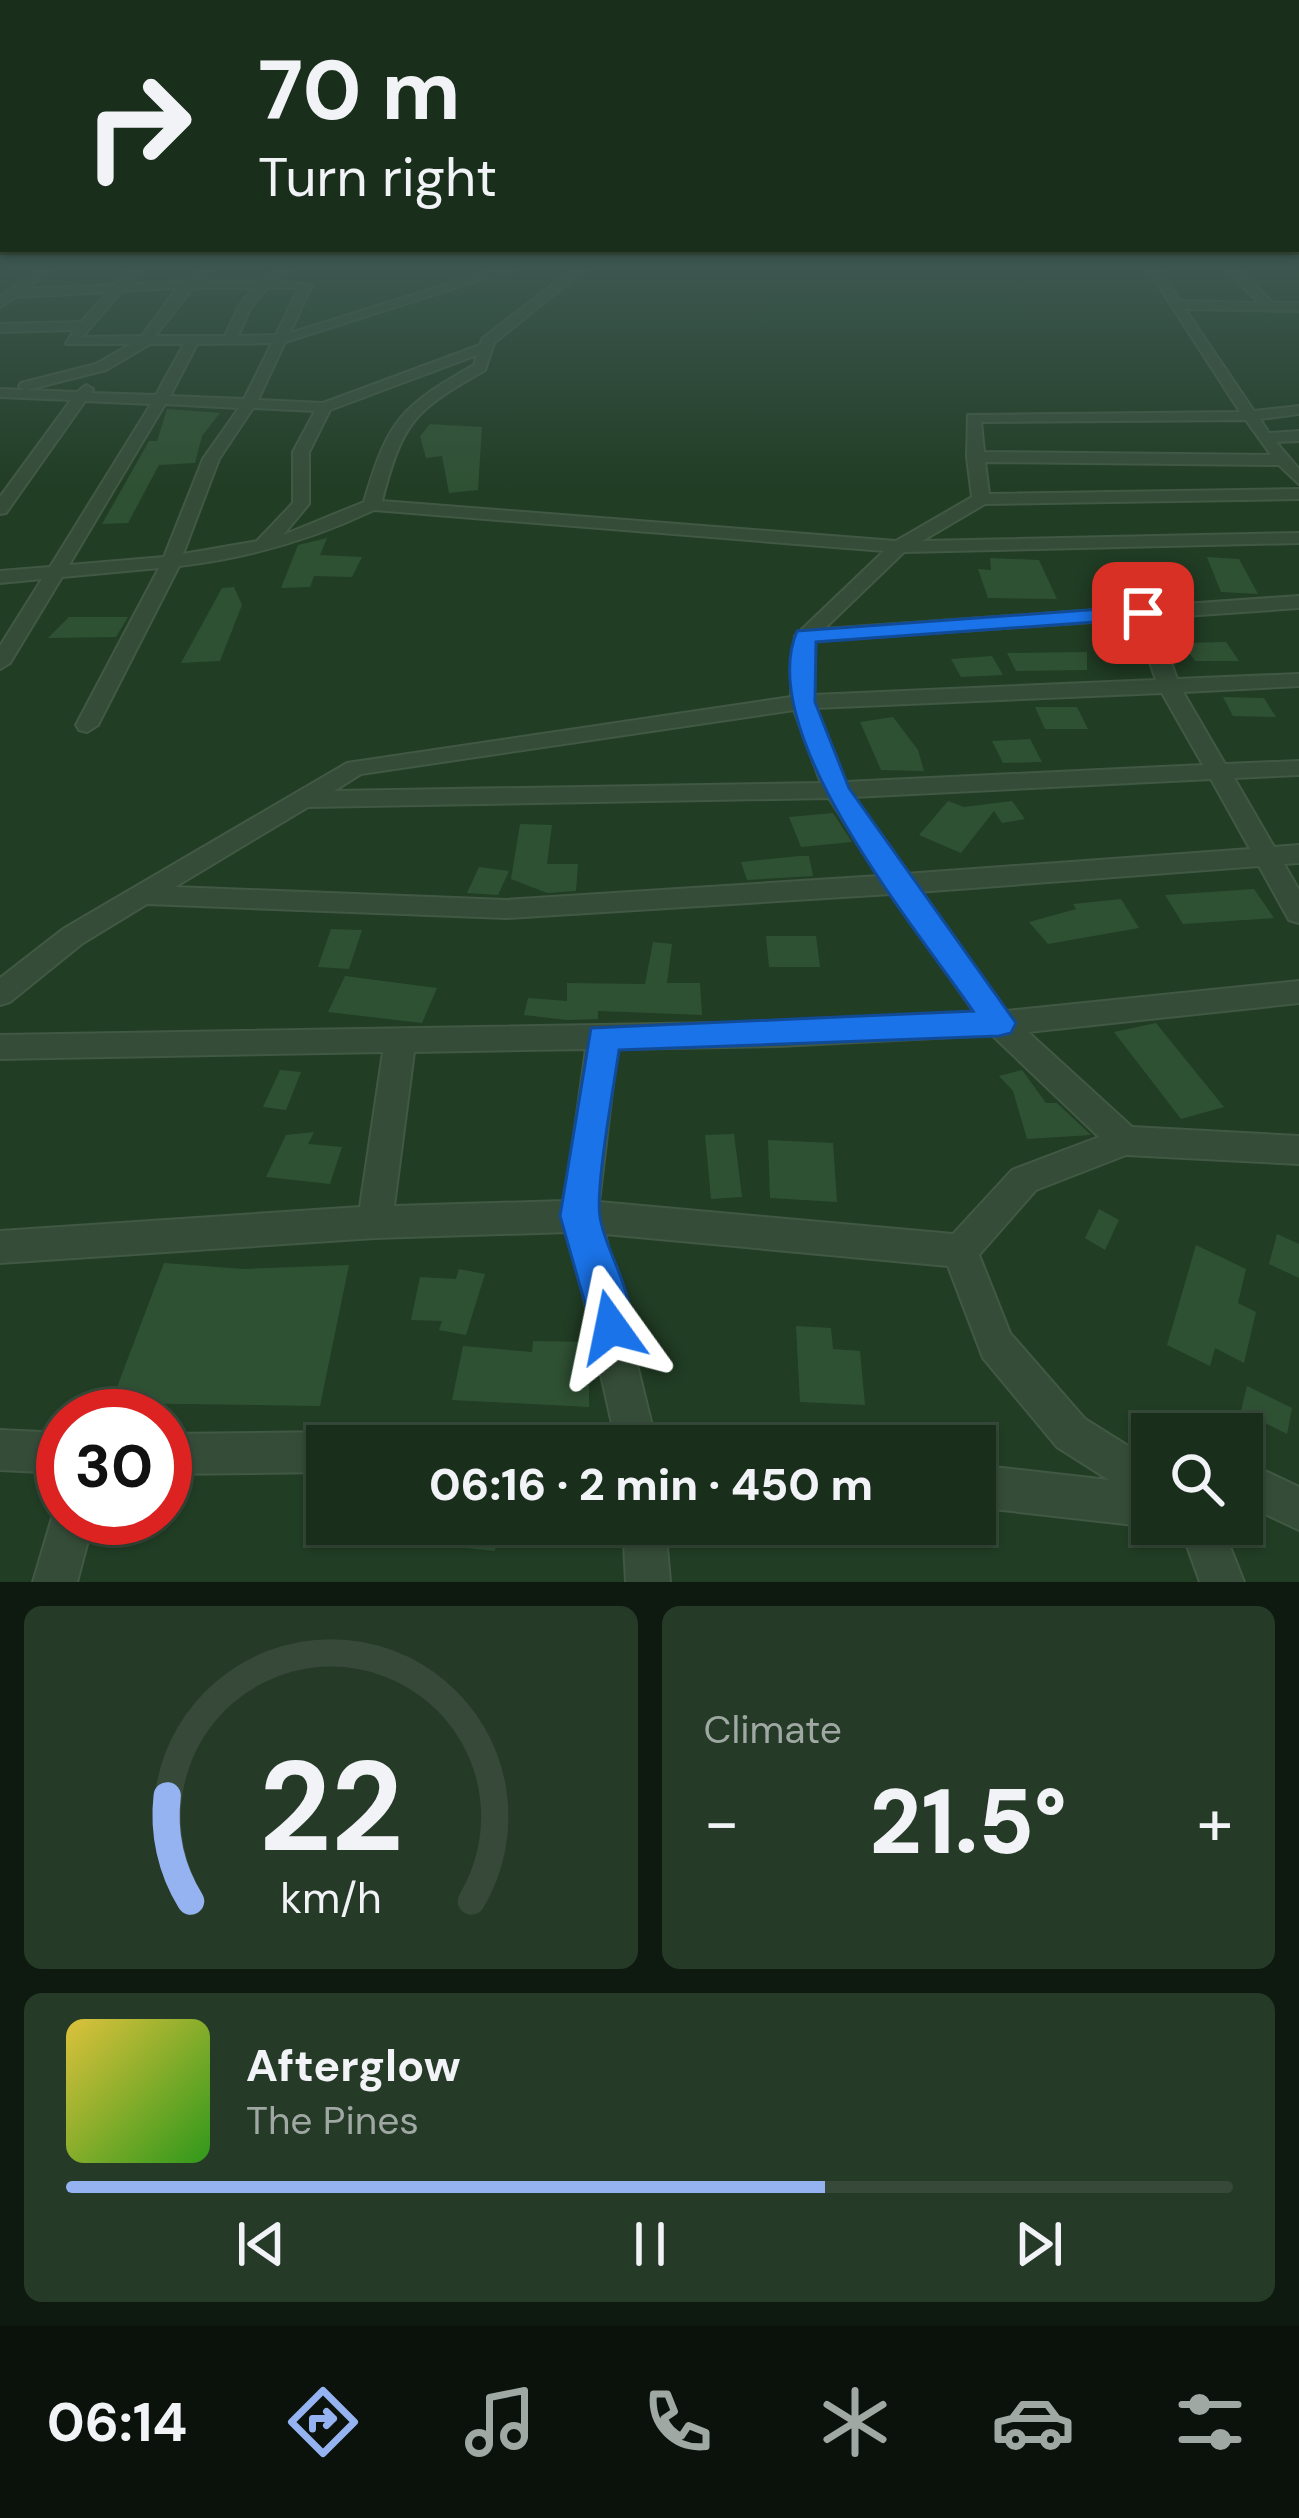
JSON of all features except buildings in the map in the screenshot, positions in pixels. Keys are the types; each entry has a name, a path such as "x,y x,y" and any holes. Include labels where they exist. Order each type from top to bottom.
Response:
{"street":[{"path":"68,346 73,340"},
{"path":"68,346 90,340"},
{"path":"68,346 261,340"},
{"path":"87,725 160,590 211,459 249,404 282,340"},
{"path":"0,392 324,407 496,340"},
{"path":"1200,340 1264,438 1294,471"},
{"path":"0,392 101,368 145,342"},
{"path":"0,663 147,419 166,400 191,343"},
{"path":"372,505 392,433 412,406 480,368 487,347"},
{"path":"0,392 47,364"},
{"path":"0,509 101,368"},
{"path":"259,550 302,504 301,452 324,407"},
{"path":"981,499 973,418 1250,416 1299,410"},
{"path":"1264,438 1299,436"},
{"path":"975,458 1294,471"},
{"path":"1125,1141 999,1023 836,790 802,702 805,636 899,548 981,499 1299,494"},
{"path":"0,577 259,550 338,524 372,505 899,548 1299,538"},
{"path":"805,636 1299,602"},
{"path":"1143,613 1169,688 1299,913"},
{"path":"0,994 74,936 355,768 802,702 1299,680"},
{"path":"302,799 836,790 1299,768"},
{"path":"142,895 506,909 1299,854"},
{"path":"0,1047 603,1037 999,1023 1299,992"},
{"path":"603,1037 580,1216 593,1248 632,1425"},
{"path":"375,1222 400,1041"},
{"path":"960,1251 1024,1180 1125,1141 1299,1150"},
{"path":"0,1247 375,1222 580,1216 960,1251"},
{"path":"960,1251 996,1345 1071,1432 1131,1471"},
{"path":"0,1450 36,1452"},
{"path":"192,1454 306,1452"},
{"path":"996,1488 1131,1504"},
{"path":"1263,1491 1299,1509"},
{"path":"56,1582 66,1545"},
{"path":"645,1545 648,1582"},
{"path":"1208,1545 1222,1582"}],"route":[{"path":"611,1327 593,1248 580,1216 603,1037 999,1023 836,790 802,702 805,636 1143,613"}]}
